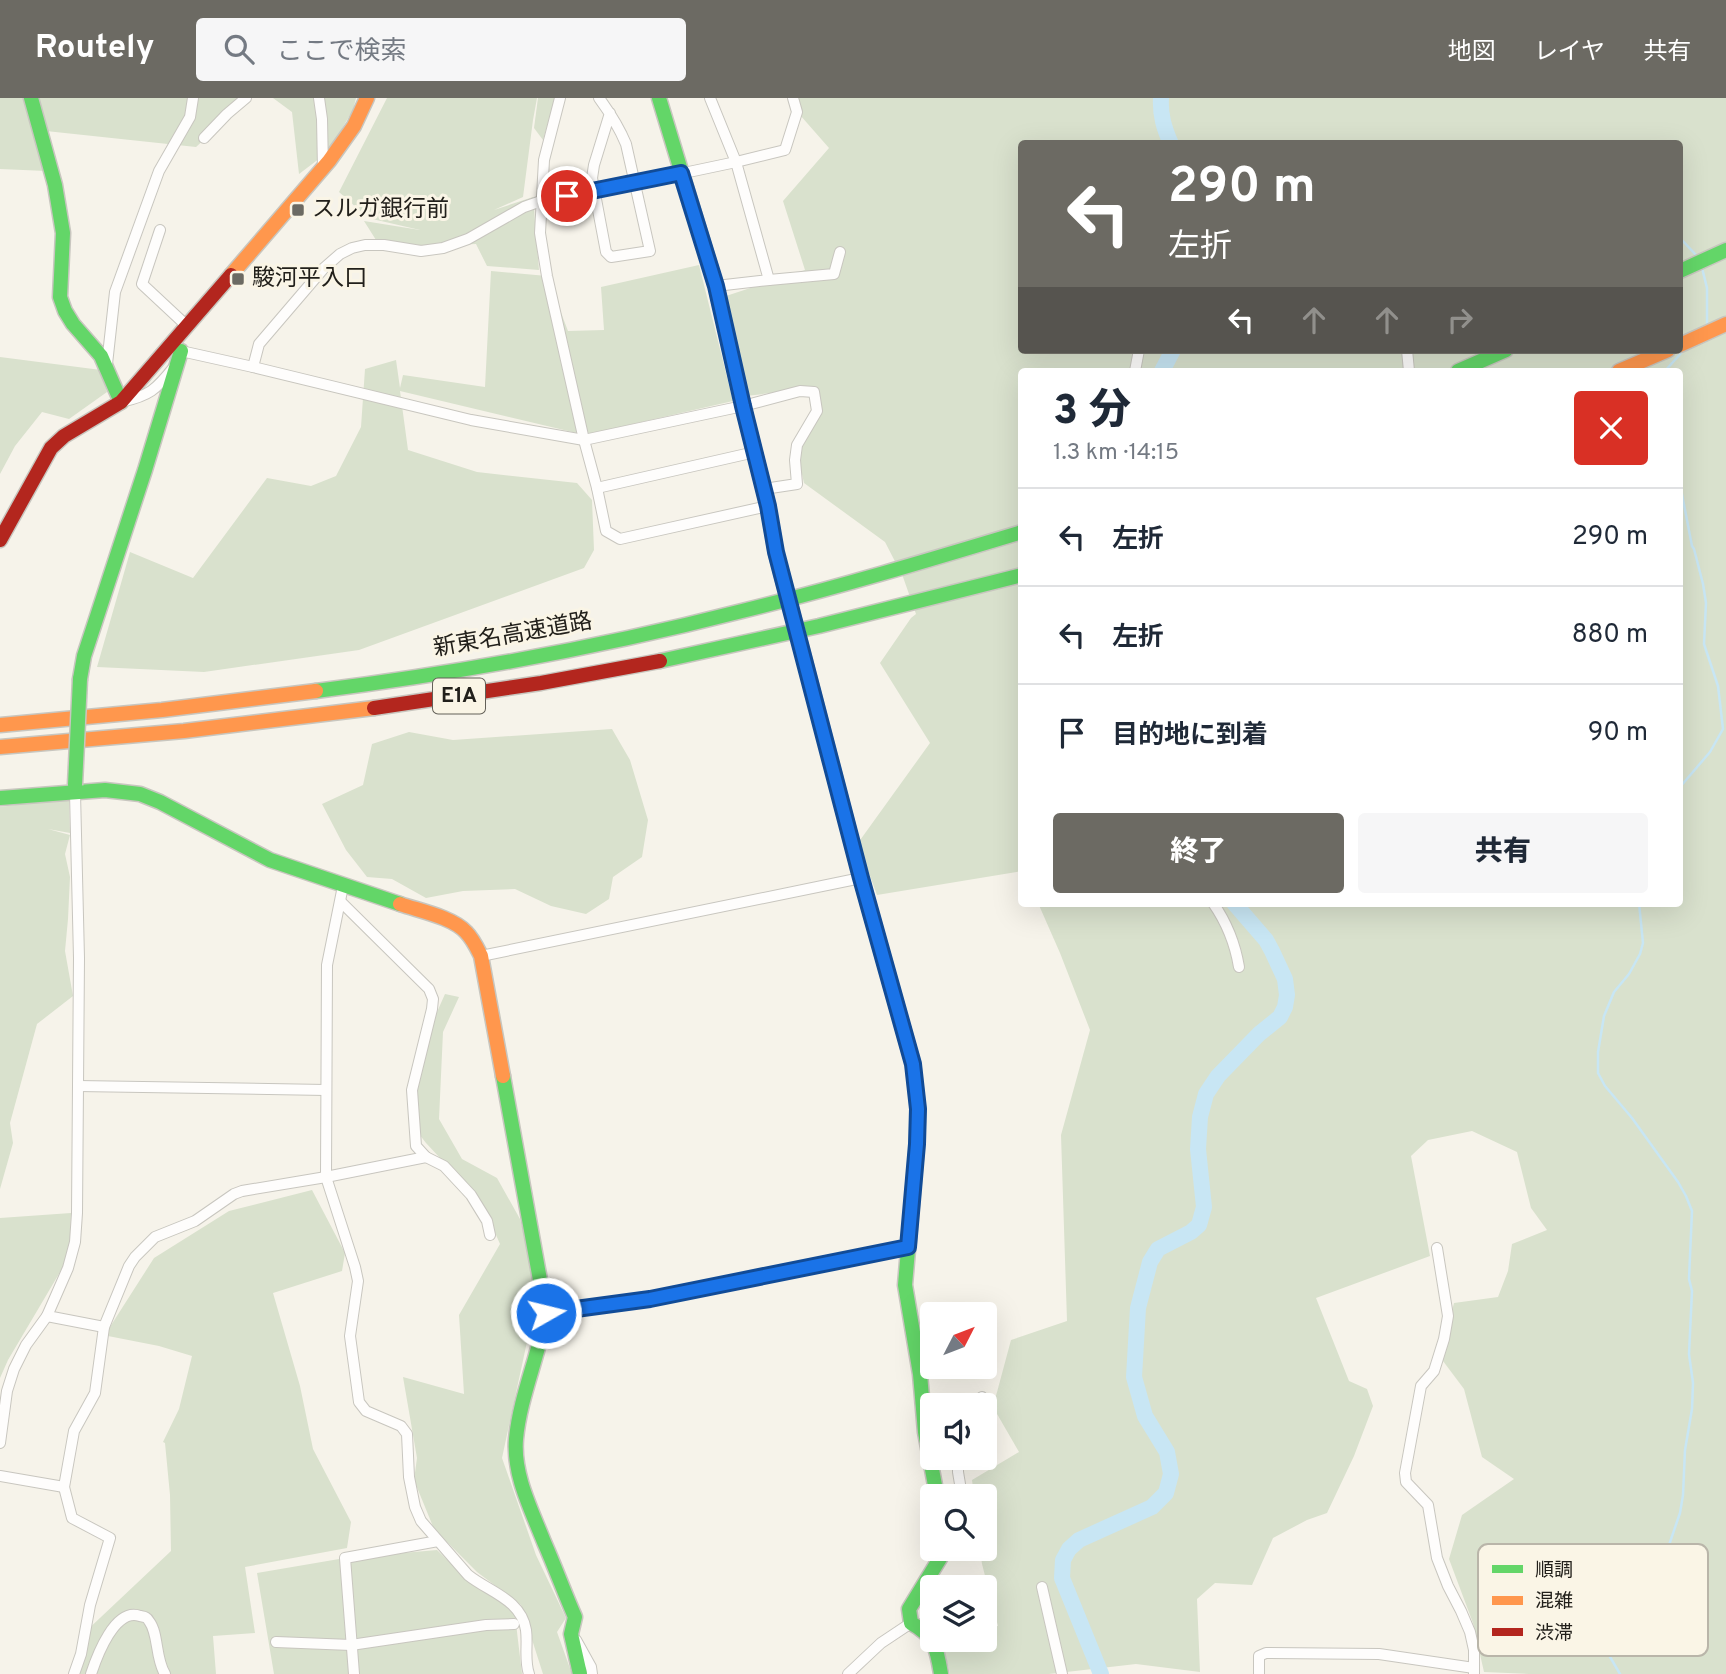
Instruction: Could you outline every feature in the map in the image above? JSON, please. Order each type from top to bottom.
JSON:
[{"type":"main road","points":[[31,98],[55,185],[63,233],[60,297],[73,324],[107,367],[121,402]]},
{"type":"main road","points":[[75,789],[83,656],[145,470],[175,350],[187,326],[323,169],[350,131],[367,98]]},
{"type":"main road","points":[[659,98],[716,286],[768,506],[776,552],[861,878],[913,1064],[918,1109],[917,1144],[905,1285],[935,1484]]},
{"type":"main road","points":[[1683,270],[1726,250]]},
{"type":"main road","points":[[1683,344],[1726,324]]},
{"type":"main road","points":[[0,540],[51,448],[64,436],[121,402],[175,350]]},
{"type":"main road","points":[[1465,368],[1497,354]]},
{"type":"main road","points":[[1626,368],[1659,354]]},
{"type":"main road","name":"新東名高速道路","points":[[0,725],[99,717],[307,693],[552,653],[768,605],[1018,533]]},
{"type":"main road","name":"E1A","points":[[0,747],[299,718],[570,678],[698,653],[1018,576]]},
{"type":"main road","points":[[0,798],[75,789],[140,794],[270,860],[461,926],[472,937],[481,956],[546,1313],[544,1330],[520,1415],[516,1465],[575,1617],[571,1634],[580,1674]]},
{"type":"main road","points":[[938,1561],[909,1609],[911,1623],[930,1634],[938,1654],[941,1674]]},
{"type":"street","points":[[107,367],[115,292],[159,171],[190,117],[193,98]]},
{"type":"street","points":[[204,138],[246,98]]},
{"type":"street","points":[[319,98],[323,169]]},
{"type":"street","points":[[560,98],[544,160],[540,233],[547,276],[606,531],[620,539],[768,506]]},
{"type":"street","points":[[599,98],[610,113],[620,129],[626,144],[650,251],[611,257],[606,252],[592,178],[610,113]]},
{"type":"street","points":[[710,98],[736,162],[769,280]]},
{"type":"street","points":[[253,367],[259,344],[324,268],[340,254],[365,245],[421,251],[443,248],[468,239],[524,207],[541,201],[785,150],[797,112],[793,98]]},
{"type":"street","points":[[160,230],[142,284],[187,326]]},
{"type":"street","points":[[716,286],[834,274],[840,252]]},
{"type":"street","points":[[175,350],[471,420],[584,440],[800,391],[814,392],[817,411],[797,445],[797,484],[764,489]]},
{"type":"street","points":[[597,488],[755,452]]},
{"type":"street","points":[[0,1443],[7,1391],[14,1369],[26,1345],[47,1316],[68,1268],[75,1242],[79,958],[75,789]]},
{"type":"street","points":[[481,956],[861,878]]},
{"type":"street","points":[[343,886],[327,965],[327,1177],[358,1282],[350,1336],[359,1402],[366,1411],[401,1426],[407,1434],[409,1478],[421,1521],[468,1575],[502,1596],[520,1614],[526,1630],[526,1667],[529,1674]]},
{"type":"street","points":[[341,902],[429,989],[433,999],[432,1009],[412,1090],[416,1146],[426,1157],[444,1166],[471,1195],[487,1221],[491,1235]]},
{"type":"street","points":[[1215,907],[1236,947],[1238,967]]},
{"type":"street","points":[[78,1086],[326,1090]]},
{"type":"street","points":[[74,1674],[81,1654],[90,1605],[110,1538],[72,1518],[64,1487],[74,1431],[95,1393],[104,1327],[135,1257],[155,1237],[195,1221],[242,1191],[426,1157]]},
{"type":"street","points":[[546,1313],[650,1299],[908,1247]]},
{"type":"street","points":[[1259,1674],[1259,1656],[1266,1653],[1380,1654],[1474,1671],[1474,1650],[1469,1632],[1437,1558],[1428,1506],[1406,1482],[1405,1473],[1421,1386],[1434,1371],[1448,1316],[1437,1248]]},
{"type":"street","points":[[47,1316],[104,1327]]},
{"type":"street","points":[[0,1476],[64,1487]]},
{"type":"street","points":[[354,1674],[345,1558],[438,1541]]},
{"type":"street","points":[[1042,1587],[1062,1674]]},
{"type":"street","points":[[91,1674],[97,1656],[113,1628],[127,1616],[134,1614],[151,1622],[160,1665],[165,1674]]},
{"type":"street","points":[[848,1674],[880,1643],[911,1623]]},
{"type":"street","points":[[276,1642],[351,1645],[486,1625],[514,1624]]},
{"type":"street","points":[[571,1634],[591,1667],[592,1674]]},
{"type":"green space","points":[[0,98],[249,98],[196,147],[46,131],[46,171],[0,169]]},
{"type":"green space","points":[[273,98],[356,98],[353,110],[328,152],[299,174],[292,112]]},
{"type":"green space","points":[[387,98],[537,98],[523,197],[494,210],[533,197],[539,270],[487,266],[476,244],[428,246],[376,240],[364,221],[420,230],[368,218],[339,192]]},
{"type":"green space","points":[[538,98],[555,98],[543,140],[534,128]]},
{"type":"green space","points":[[798,98],[1726,98],[1726,1674],[1484,1672],[1480,1656],[1708,1656],[1708,1544],[1478,1544],[1478,1645],[1473,1623],[1449,1559],[1462,1515],[1514,1479],[1482,1457],[1464,1389],[1440,1357],[1454,1303],[1498,1297],[1508,1271],[1512,1244],[1547,1230],[1531,1208],[1517,1152],[1472,1131],[1428,1140],[1411,1156],[1430,1256],[1316,1298],[1349,1381],[1367,1389],[1373,1406],[1354,1456],[1327,1513],[1273,1538],[1252,1585],[1215,1583],[1197,1599],[1200,1672],[1136,1664],[1049,1674],[950,1674],[945,1652],[997,1652],[997,1575],[985,1575],[982,1561],[997,1561],[997,1484],[972,1484],[972,1480],[989,1470],[997,1470],[997,1465],[1019,1452],[997,1414],[997,1393],[1011,1340],[1067,1321],[1061,1135],[1090,1030],[1040,907],[1683,907],[1683,368],[1018,368],[1018,872],[877,895],[858,843],[930,743],[880,663],[916,614],[903,577],[885,542],[804,483],[795,443],[817,411],[814,388],[746,396],[726,296],[805,270],[783,201],[829,148],[800,115]]},
{"type":"green space","points":[[699,265],[733,401],[585,435],[400,391],[408,450],[477,472],[577,483],[592,500],[594,550],[584,568],[359,650],[204,672],[97,667],[130,552],[193,578],[267,478],[311,486],[336,476],[361,427],[365,369],[396,360],[400,388],[403,375],[485,387],[491,271],[547,276],[568,331],[604,330],[601,287]]},
{"type":"green space","points":[[0,357],[101,370],[107,392],[69,419],[42,412],[15,446],[0,474]]},
{"type":"green space","points":[[612,729],[630,760],[648,820],[642,857],[613,877],[609,899],[586,914],[551,906],[515,889],[463,891],[426,898],[392,879],[367,877],[346,850],[322,804],[363,785],[372,744],[409,732],[453,740]]},
{"type":"green space","points":[[69,798],[70,833],[48,829],[70,835],[65,854],[70,877],[65,951],[73,996],[37,1024],[10,1123],[13,1143],[0,1189],[0,807]]},
{"type":"green space","points":[[445,994],[459,997],[443,1032],[439,1119],[462,1159],[497,1178],[520,1219],[532,1265],[536,1300],[502,1458],[536,1555],[566,1618],[557,1632],[572,1674],[543,1674],[521,1605],[477,1572],[434,1529],[414,1480],[417,1458],[403,1377],[464,1394],[459,1315],[500,1244],[482,1203],[409,1121],[433,1021]]},
{"type":"green space","points":[[312,1190],[345,1253],[342,1271],[273,1293],[300,1386],[313,1449],[351,1522],[347,1548],[245,1567],[255,1633],[213,1636],[216,1674],[73,1674],[83,1634],[171,1551],[170,1495],[163,1442],[179,1409],[192,1356],[108,1336],[108,1330],[154,1258],[229,1211]]},
{"type":"green space","points":[[71,1213],[70,1240],[63,1267],[0,1378],[0,1218]]},
{"type":"green space","points":[[437,1550],[466,1578],[498,1597],[515,1615],[522,1674],[274,1674],[257,1573],[345,1558]]},
{"type":"waterway","points":[[1161,98],[1163,121],[1169,140]]},
{"type":"waterway","points":[[1683,241],[1697,256]]},
{"type":"waterway","points":[[1702,268],[1707,288],[1707,324]]},
{"type":"waterway","points":[[1164,368],[1171,354]]},
{"type":"waterway","points":[[1668,368],[1680,354]]},
{"type":"waterway","points":[[1683,500],[1703,584],[1706,603],[1704,644],[1718,686],[1723,729],[1710,752],[1683,784]]},
{"type":"waterway","points":[[1101,1674],[1062,1578],[1063,1560],[1069,1549],[1079,1540],[1152,1507],[1166,1493],[1171,1474],[1167,1452],[1145,1416],[1134,1377],[1138,1308],[1150,1262],[1158,1249],[1199,1225],[1204,1207],[1198,1149],[1200,1117],[1206,1094],[1218,1076],[1259,1034],[1280,1017],[1285,1007],[1285,979],[1272,951],[1237,907]]},
{"type":"waterway","points":[[1639,907],[1643,943],[1640,954],[1629,974],[1614,992],[1604,1016],[1598,1052],[1598,1073],[1678,1182],[1692,1211],[1689,1354],[1693,1383],[1692,1409],[1685,1450],[1680,1513],[1669,1544]]},
{"type":"waterway","points":[[1610,1656],[1620,1674]]},
{"type":"traffic: fast","points":[[31,98],[55,185],[63,233],[60,297],[73,324],[101,356],[121,402]]},
{"type":"traffic: fast","points":[[659,98],[716,286],[768,506],[776,553]]},
{"type":"traffic: fast","points":[[1683,270],[1726,250]]},
{"type":"traffic: fast","points":[[80,679],[84,656],[181,351]]},
{"type":"traffic: fast","points":[[1465,368],[1497,354]]},
{"type":"traffic: fast","points":[[316,691],[477,667],[636,636],[812,593],[1018,533]]},
{"type":"traffic: fast","points":[[660,661],[819,626],[1018,576]]},
{"type":"traffic: fast","points":[[805,662],[913,1064],[918,1109],[917,1144],[905,1285],[935,1484]]},
{"type":"traffic: fast","points":[[75,785],[80,679]]},
{"type":"traffic: fast","points":[[0,798],[105,790],[140,794],[270,860],[400,904]]},
{"type":"traffic: fast","points":[[503,1076],[546,1313],[518,1423],[517,1466],[529,1504],[575,1617],[571,1634],[580,1674]]},
{"type":"traffic: fast","points":[[938,1561],[909,1609],[911,1623],[934,1644],[941,1674]]},
{"type":"traffic: slow","points":[[231,275],[329,161],[354,126],[367,98]]},
{"type":"traffic: slow","points":[[1683,344],[1726,324]]},
{"type":"traffic: slow","points":[[1626,368],[1659,354]]},
{"type":"traffic: slow","points":[[776,553],[805,662]]},
{"type":"traffic: slow","points":[[0,725],[162,710],[316,691]]},
{"type":"traffic: slow","points":[[0,747],[184,731],[374,708]]},
{"type":"traffic: slow","points":[[400,904],[453,922],[466,932],[475,944],[481,956],[503,1076]]},
{"type":"traffic: jam","points":[[0,540],[51,448],[64,436],[121,402],[231,275]]},
{"type":"traffic: jam","points":[[374,708],[541,683],[660,661]]},
{"type":"place","name":"スルガ銀行前","points":[[298,210]]},
{"type":"place","name":"駿河平入口","points":[[238,279]]},
{"type":"route","points":[[546,1313],[650,1299],[908,1247],[918,1109],[913,1064],[861,878],[776,552],[768,506],[716,286],[681,173],[567,196]]}]
